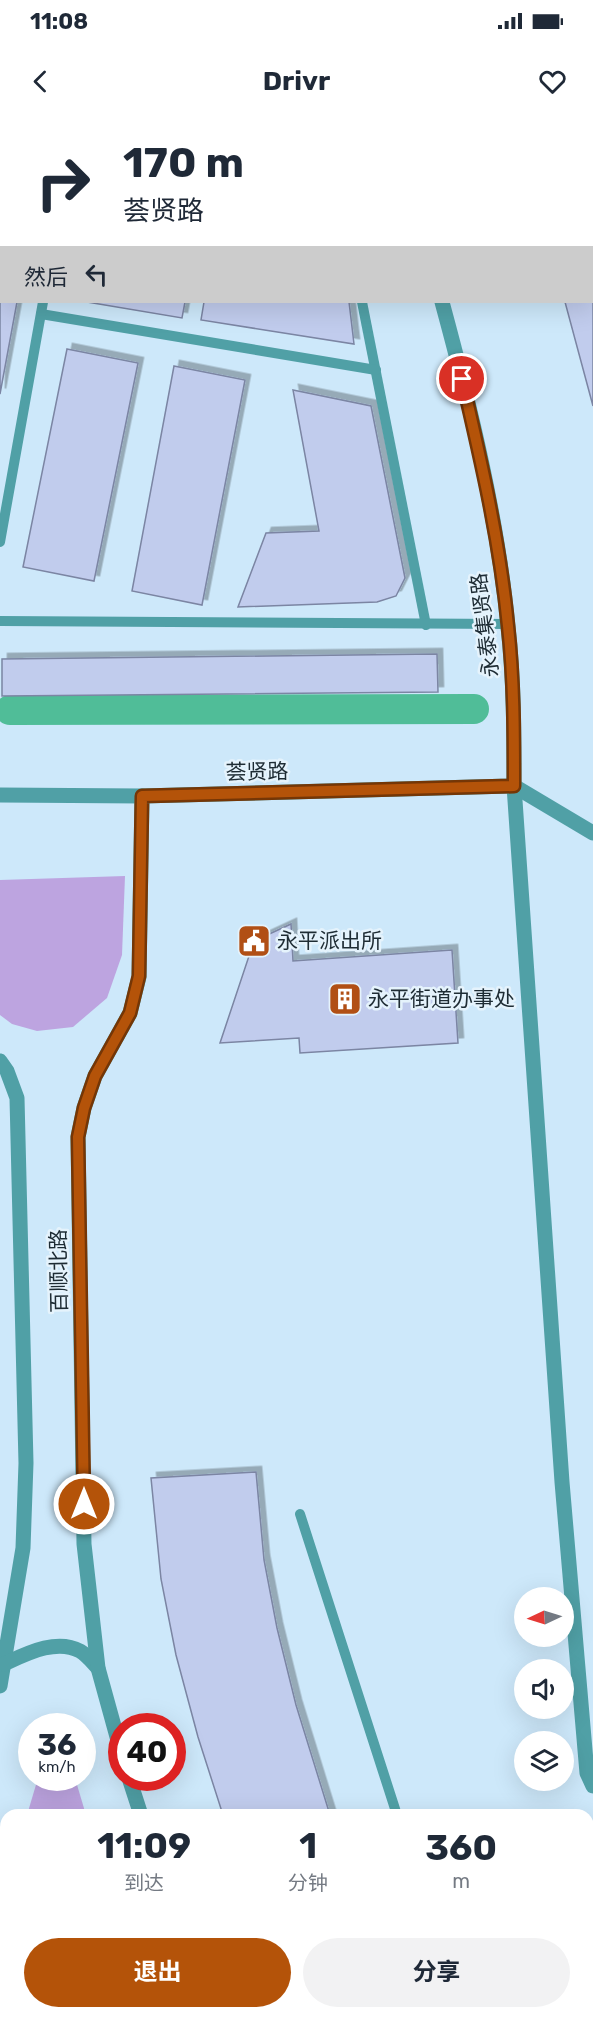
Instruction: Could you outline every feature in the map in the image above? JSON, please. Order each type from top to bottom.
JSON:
[{"type":"street","name":"永泰集贤路","points":[[442,303],[471,420],[496,544],[508,624],[514,689],[514,786],[562,1482],[587,1773],[593,1786]]},
{"type":"street","name":"荟贤路","points":[[0,795],[142,796],[514,786]]},
{"type":"street","points":[[514,786],[593,833]]},
{"type":"street","name":"百顺北路","points":[[110,1713],[98,1668],[88,1600],[84,1544],[78,1137],[84,1108],[95,1076],[130,1013],[139,976],[142,796]]},
{"type":"street","name":"百顺北路","points":[[0,1061],[7,1071],[17,1098],[26,1463],[23,1548],[0,1686]]},
{"type":"street","points":[[4,1664],[28,1653],[63,1647],[80,1652],[98,1668]]},
{"type":"street","points":[[133,1791],[139,1809]]},
{"type":"lane","points":[[0,542],[43,303]]},
{"type":"lane","points":[[362,303],[426,625]]},
{"type":"lane","points":[[41,314],[376,370]]},
{"type":"lane","points":[[0,621],[508,624]]},
{"type":"lane","points":[[300,1514],[395,1809]]},
{"type":"shaded area","points":[[125,876],[122,955],[107,998],[73,1027],[37,1031],[12,1024],[0,1015],[0,880]]},
{"type":"shaded area","points":[[34,1791],[79,1791],[84,1809],[29,1809]]},
{"type":"building","points":[[0,303],[17,303],[0,394]]},
{"type":"building","points":[[93,303],[185,303],[182,318]]},
{"type":"building","points":[[204,303],[349,303],[354,344],[201,320]]},
{"type":"building","points":[[565,303],[593,303],[593,406]]},
{"type":"building","points":[[67,349],[138,363],[94,581],[23,567]]},
{"type":"building","points":[[174,366],[245,380],[202,605],[132,591]]},
{"type":"building","points":[[293,390],[371,406],[405,578],[396,596],[377,602],[238,607],[266,533],[319,531]]},
{"type":"building","points":[[437,654],[438,692],[2,696],[2,659]]},
{"type":"building","name":"永平街道办事处","points":[[291,924],[293,961],[452,950],[458,1043],[300,1053],[299,1038],[220,1043],[254,941]]},
{"type":"building","points":[[256,1472],[264,1560],[277,1628],[296,1705],[328,1809],[221,1809],[198,1737],[176,1655],[161,1579],[151,1478]]},
{"type":"waterway","points":[[10,710],[474,709]]},
{"type":"place","name":"永平派出所","points":[[254,941]]},
{"type":"place","name":"永平街道办事处","points":[[345,999]]},
{"type":"route","points":[[84,1504],[78,1137],[84,1108],[95,1076],[130,1013],[139,976],[142,923],[142,796],[514,786],[514,689],[508,624],[496,544],[462,379]]}]
